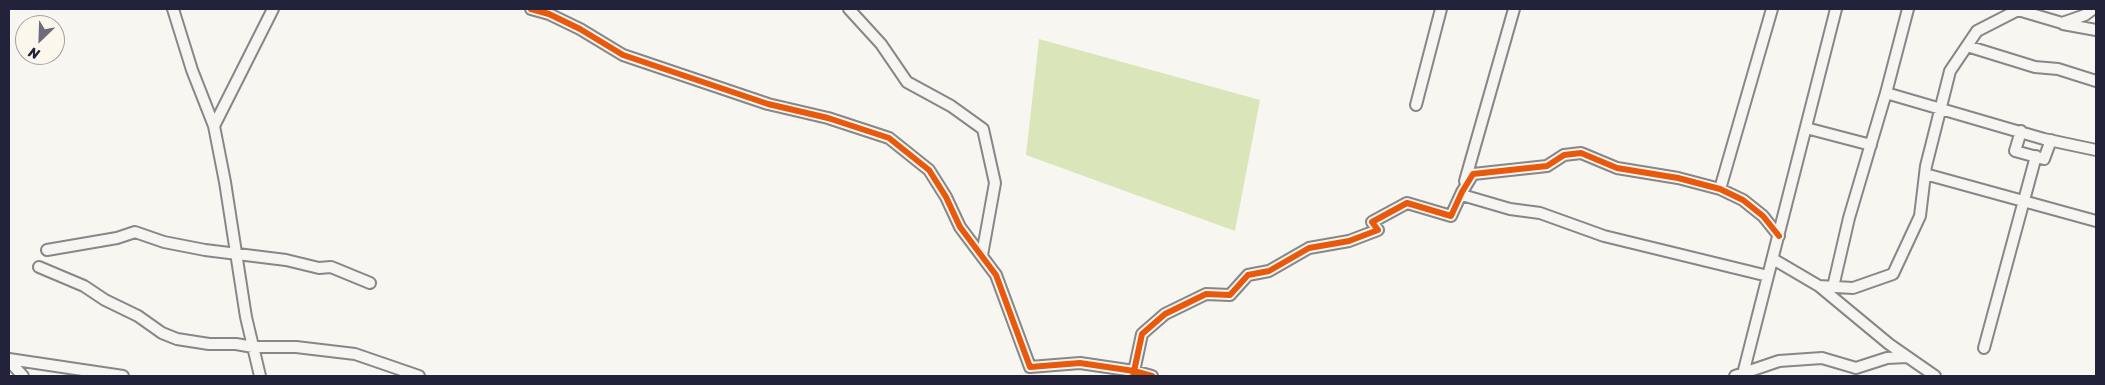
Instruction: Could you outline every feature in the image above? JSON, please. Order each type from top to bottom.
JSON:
[{"type":"street","points":[[174,9],[192,70],[214,126],[246,317],[260,376]]},
{"type":"street","points":[[214,126],[273,9]]},
{"type":"street","points":[[531,9],[549,14],[623,55],[768,104],[828,118],[889,138],[929,170],[946,197],[960,227],[996,275],[1030,367],[1080,363],[1152,376]]},
{"type":"street","points":[[849,9],[881,44],[907,82],[951,106],[984,130],[994,183],[982,255]]},
{"type":"street","points":[[1416,105],[1441,9]]},
{"type":"street","points":[[1454,223],[1514,9]]},
{"type":"street","points":[[1720,189],[1772,9]]},
{"type":"street","points":[[1739,375],[1773,259],[1836,9]]},
{"type":"street","points":[[1833,287],[1849,218],[1886,93],[1908,9]]},
{"type":"street","points":[[2062,23],[2085,15],[2093,9]]},
{"type":"street","points":[[1819,286],[1853,288],[1893,274],[1920,216],[1925,174],[1950,71],[1977,31],[2018,10],[2062,23],[2096,30]]},
{"type":"street","points":[[1967,46],[2035,67],[2058,69],[2096,81]]},
{"type":"street","points":[[1886,93],[2021,132],[2096,150]]},
{"type":"street","points":[[1806,128],[1871,145]]},
{"type":"street","points":[[2021,132],[2015,151],[2044,159],[2051,140]]},
{"type":"street","points":[[1134,374],[1142,334],[1164,314],[1206,294],[1230,295],[1248,275],[1269,271],[1309,248],[1349,241],[1378,230],[1372,222],[1407,203],[1451,216],[1473,174],[1547,166],[1564,155],[1581,153],[1616,168],[1678,178],[1720,189],[1743,200],[1763,216],[1779,236]]},
{"type":"street","points":[[1984,348],[2036,156]]},
{"type":"street","points":[[1925,174],[2023,203],[2096,221]]},
{"type":"street","points":[[1462,193],[1510,210],[1540,213],[1604,236],[1768,276]]},
{"type":"street","points":[[48,250],[117,238],[135,232],[164,242],[286,260],[319,268],[331,267],[370,283]]},
{"type":"street","points":[[1773,259],[1819,286],[1907,357],[1935,376]]},
{"type":"street","points":[[39,267],[84,286],[105,300],[138,316],[162,332],[177,339],[253,348],[296,347],[355,354],[419,376]]},
{"type":"street","points":[[1739,375],[1779,361],[1822,358],[1856,368],[1887,358],[1907,357]]},
{"type":"street","points":[[9,360],[22,376]]},
{"type":"street","points":[[9,360],[123,376]]},
{"type":"green space","points":[[1039,39],[1260,100],[1235,231],[1026,155]]},
{"type":"cycle path","points":[[531,9],[549,14],[580,29],[623,55],[768,104],[828,118],[889,138],[929,170],[946,197],[960,227],[996,275],[1030,367],[1080,363],[1134,371],[1152,376]]},
{"type":"cycle path","points":[[1133,376],[1142,334],[1165,314],[1206,294],[1230,295],[1248,275],[1269,271],[1309,248],[1349,241],[1378,230],[1372,222],[1407,203],[1451,216],[1473,174],[1547,166],[1564,155],[1581,153],[1617,168],[1678,178],[1720,189],[1743,200],[1763,216],[1779,236]]}]
